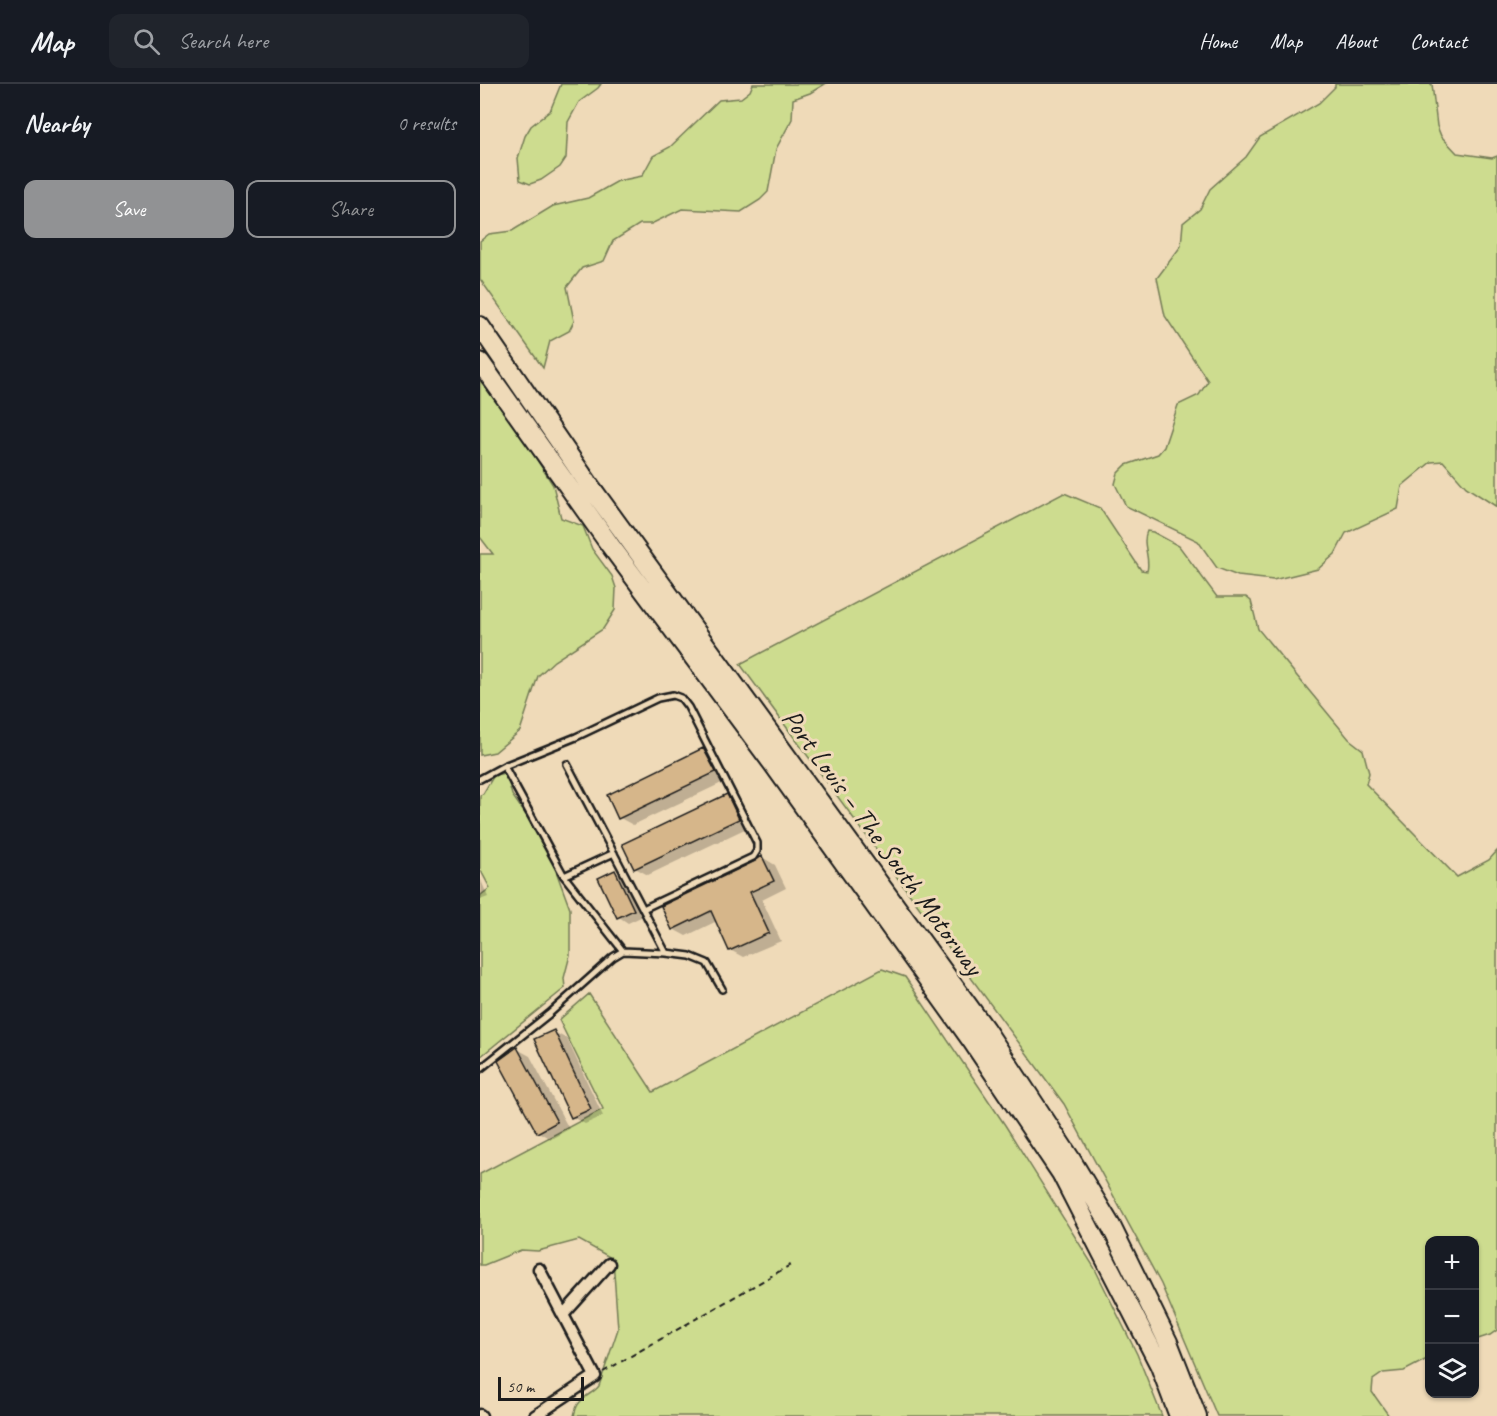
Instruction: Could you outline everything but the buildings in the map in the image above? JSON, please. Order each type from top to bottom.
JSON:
[{"type":"highway","name":"Port Louis – The South Motorway","points":[[480,326],[590,486],[985,1029],[1070,1158],[1111,1226],[1168,1342],[1197,1416]]},
{"type":"highway","name":"Port Louis – The South Motorway","points":[[480,362],[603,535],[773,764],[972,1041],[1060,1173],[1160,1366],[1179,1416]]},
{"type":"street","points":[[563,1315],[609,1264]]},
{"type":"street","points":[[535,1416],[596,1376],[539,1269]]},
{"type":"lane","points":[[480,779],[504,766],[576,737],[658,698],[673,695],[681,698],[688,707],[758,843],[757,851],[753,857],[643,909]]},
{"type":"lane","points":[[567,764],[666,953]]},
{"type":"lane","points":[[504,766],[564,876],[623,951]]},
{"type":"lane","points":[[564,876],[614,853]]},
{"type":"lane","points":[[480,1069],[623,951],[690,956],[706,963],[722,988]]},
{"type":"path","points":[[596,1376],[794,1263]]},
{"type":"green space","points":[[561,84],[601,84],[579,102],[568,122],[566,158],[560,167],[541,180],[530,184],[520,180],[518,158],[525,136],[531,126],[550,111]]},
{"type":"green space","points":[[753,84],[825,84],[793,99],[792,119],[776,149],[768,192],[741,212],[682,209],[651,224],[640,224],[613,241],[604,261],[582,268],[567,287],[574,321],[569,331],[550,341],[543,368],[480,279],[480,241],[489,234],[512,231],[553,206],[588,198],[618,181],[642,176],[653,156],[670,147],[719,100],[741,98],[750,91]]},
{"type":"green space","points":[[1335,84],[1432,84],[1437,126],[1441,136],[1457,153],[1492,158],[1497,156],[1497,507],[1466,487],[1443,461],[1431,462],[1402,486],[1398,509],[1346,533],[1335,554],[1318,569],[1273,580],[1238,576],[1217,568],[1198,541],[1126,506],[1115,484],[1118,473],[1126,465],[1158,454],[1164,447],[1178,405],[1199,395],[1208,381],[1165,316],[1157,278],[1181,246],[1183,223],[1200,209],[1210,189],[1246,157],[1260,137],[1319,103],[1335,87]]},
{"type":"green space","points":[[480,370],[553,485],[561,518],[583,526],[592,549],[612,576],[616,588],[615,610],[603,629],[554,661],[538,676],[520,731],[495,752],[480,755],[480,554],[493,554],[480,537]]},
{"type":"green space","points":[[1064,493],[1100,508],[1141,570],[1147,571],[1148,566],[1145,536],[1147,531],[1153,532],[1179,546],[1217,597],[1246,597],[1251,601],[1258,629],[1349,739],[1363,750],[1369,773],[1366,784],[1457,877],[1489,860],[1497,851],[1497,1330],[1479,1339],[1479,1236],[1425,1236],[1425,1360],[1404,1371],[1383,1373],[1373,1380],[1372,1392],[1389,1416],[1217,1416],[1161,1284],[1064,1104],[740,664]]},
{"type":"green space","points":[[506,773],[512,795],[546,844],[570,909],[570,955],[564,978],[565,988],[480,1057],[480,899],[481,895],[490,888],[480,869],[480,795],[483,794],[494,775]]},
{"type":"green space","points":[[882,969],[905,977],[1005,1125],[1094,1267],[1137,1354],[1162,1416],[574,1416],[584,1398],[599,1386],[618,1329],[613,1259],[579,1240],[538,1251],[521,1250],[480,1265],[480,1174],[603,1109],[559,1020],[589,994],[653,1092]]}]
